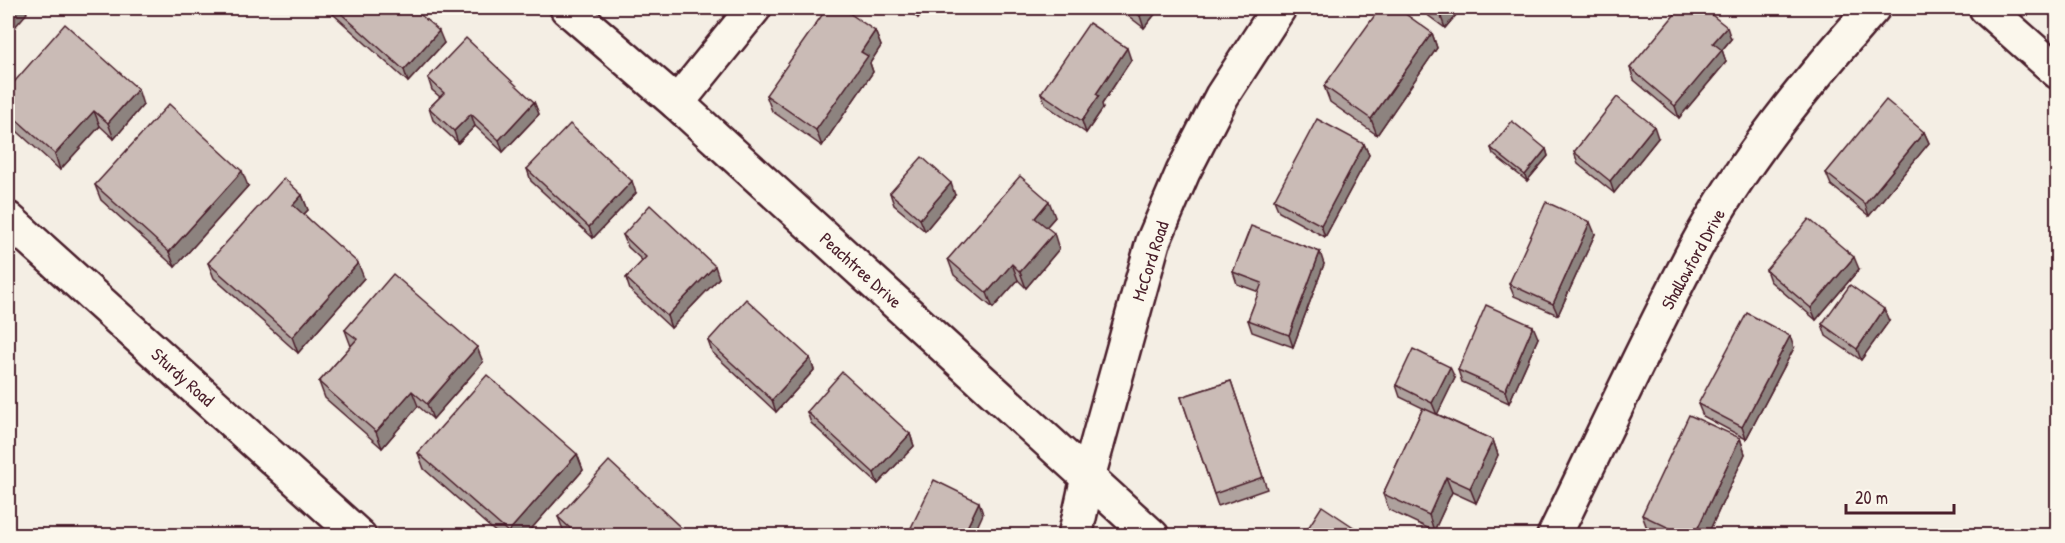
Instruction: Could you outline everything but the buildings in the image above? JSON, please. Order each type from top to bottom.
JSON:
[{"type":"street","name":"Peachtree Drive","points":[[567,8],[677,103],[1152,536]]},
{"type":"street","points":[[677,103],[754,8]]},
{"type":"street","name":"McCord Road","points":[[1075,536],[1088,477],[1153,242],[1183,172],[1222,96],[1279,8]]},
{"type":"street","name":"Shallowford Drive","points":[[1554,536],[1695,248],[1748,165],[1813,76],[1873,8]]},
{"type":"street","points":[[1986,8],[2058,72]]},
{"type":"street","name":"Sturdy Road","points":[[8,219],[359,536]]}]
